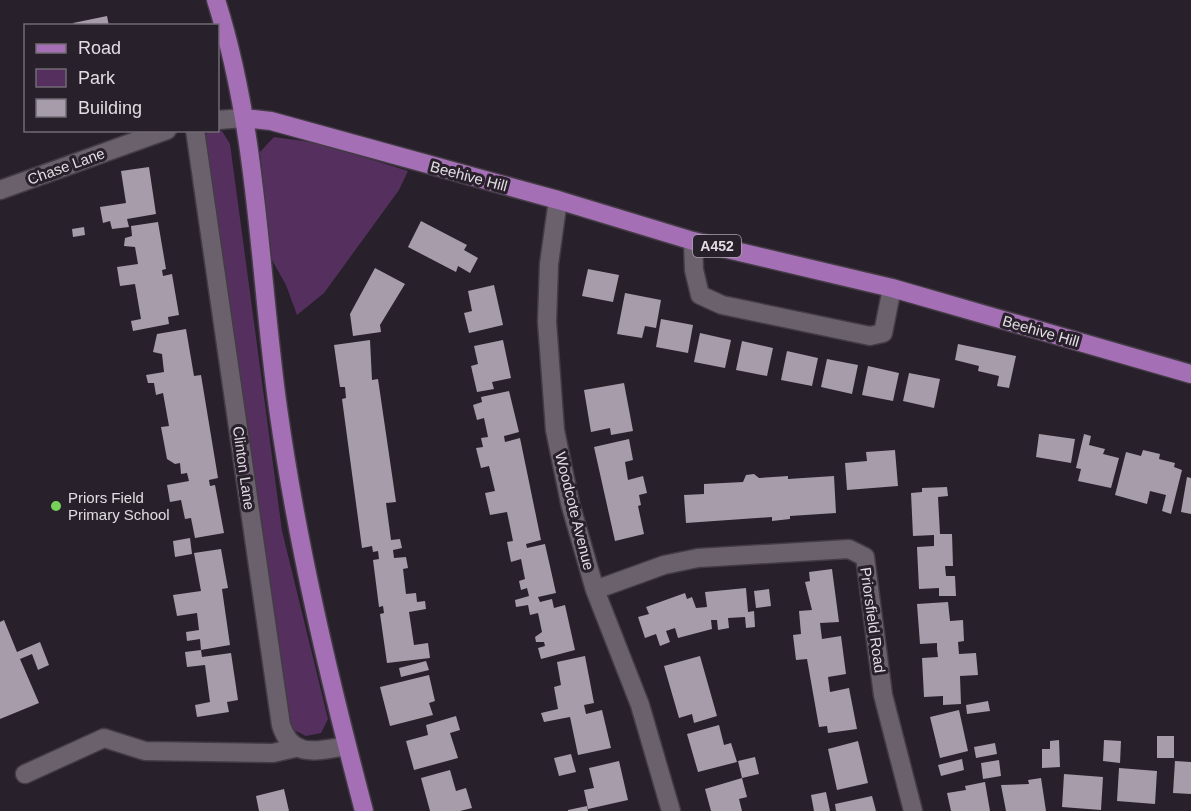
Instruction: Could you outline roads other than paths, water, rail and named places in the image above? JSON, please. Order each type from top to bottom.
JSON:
[{"type":"main road","points":[[216,0],[244,118],[278,408],[299,544],[364,811]]},
{"type":"main road","name":"Beehive Hill","points":[[244,118],[271,121],[558,200],[693,241],[892,288],[1191,374]]},
{"type":"street","points":[[219,120],[244,118]]},
{"type":"street","name":"Chase Lane","points":[[0,190],[161,132]]},
{"type":"street","name":"Clinton Lane","points":[[195,132],[281,725],[286,739],[295,748]]},
{"type":"street","name":"Woodcote Avenue","points":[[558,200],[548,287],[547,322],[555,430],[570,503],[595,590],[640,705],[671,811]]},
{"type":"street","points":[[693,241],[694,270],[700,295],[722,304],[870,336],[883,333],[892,288]]},
{"type":"street","name":"Priorsfield Road","points":[[595,590],[664,565],[698,558],[849,549],[865,557],[883,694],[913,811]]},
{"type":"street","points":[[25,774],[105,738],[145,751],[273,753],[295,748],[306,751],[347,746]]},
{"type":"place","name":"Priors Field Primary School","points":[[56,506]]}]
